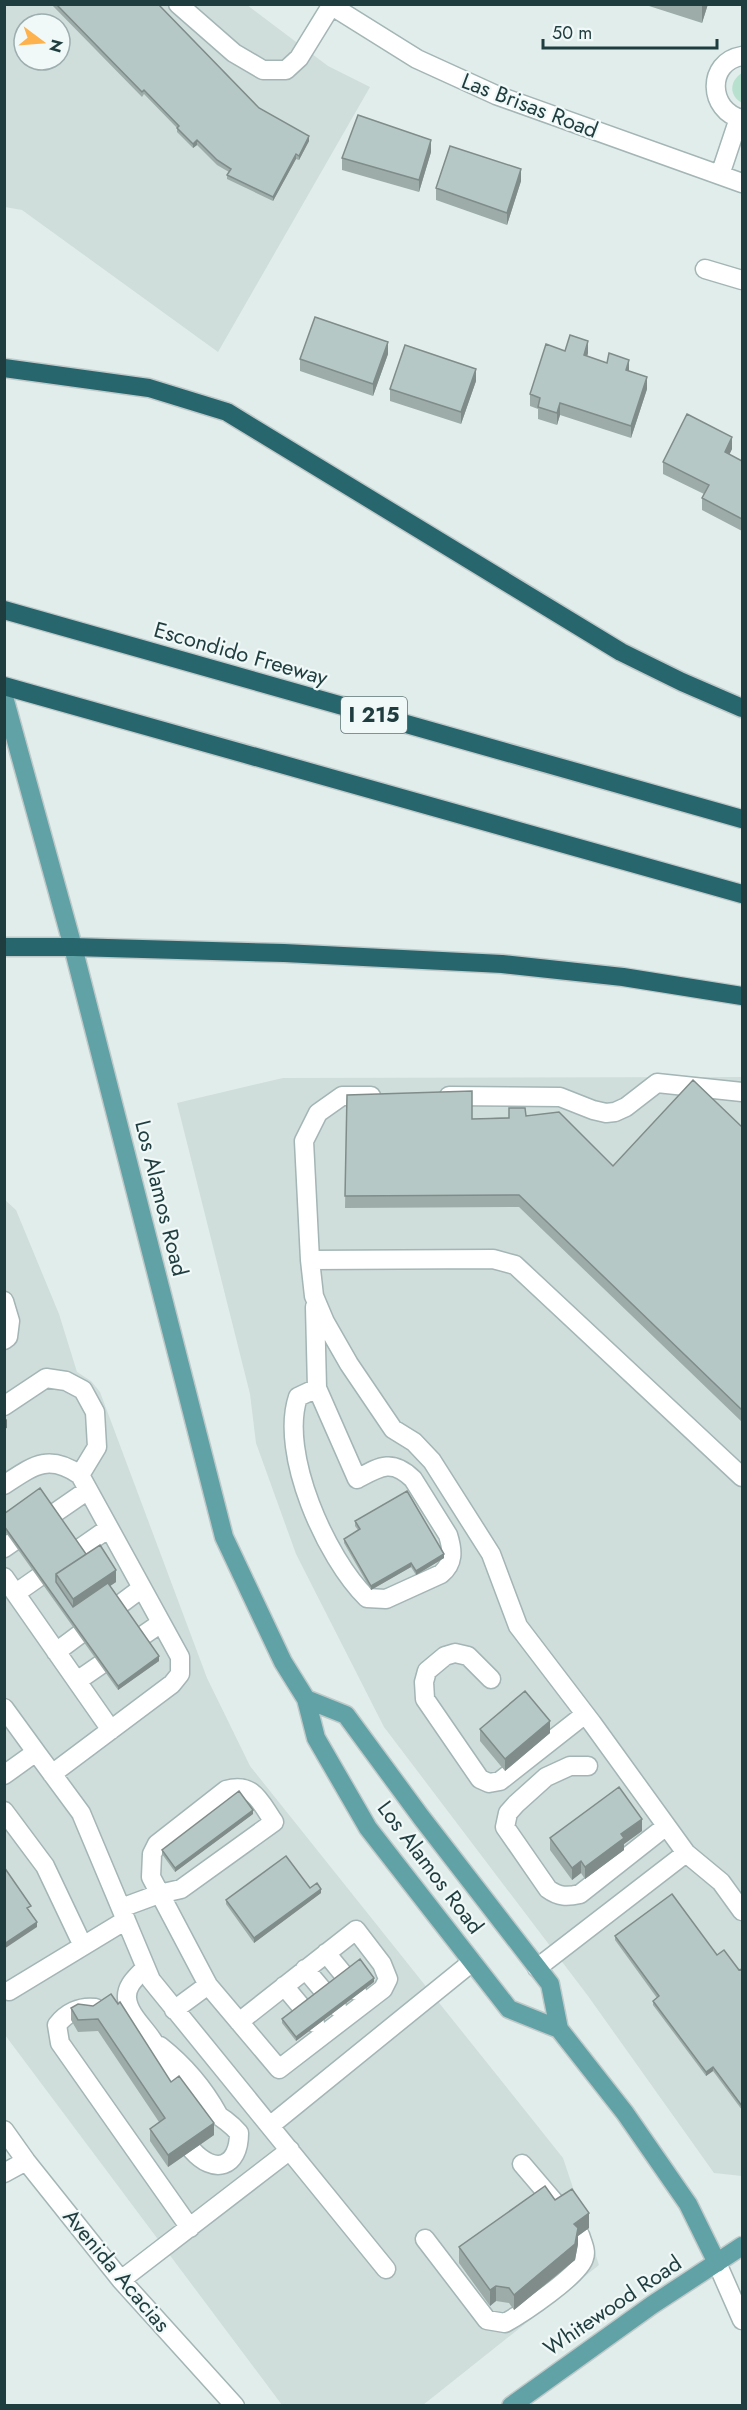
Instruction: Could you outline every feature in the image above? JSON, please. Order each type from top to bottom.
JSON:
[{"type":"highway","points":[[4,368],[149,388],[227,411],[621,652],[742,708]]},
{"type":"highway","name":"Escondido Freeway","points":[[4,610],[742,819]]},
{"type":"highway","points":[[4,686],[742,894]]},
{"type":"highway","points":[[4,947],[284,953],[502,964],[623,977],[742,996]]},
{"type":"main road","name":"Los Alamos Road","points":[[4,697],[73,947],[224,1537],[284,1662],[306,1699],[316,1738],[368,1827],[509,2009],[559,2029]]},
{"type":"main road","name":"Los Alamos Road","points":[[306,1699],[346,1715],[421,1817],[550,1984],[559,2029],[625,2113],[688,2204],[717,2263]]},
{"type":"main road","name":"Whitewood Road","points":[[511,2406],[642,2312],[742,2246]]},
{"type":"street","points":[[178,4],[234,53],[263,70],[286,70],[299,58],[330,5]]},
{"type":"street","name":"Las Brisas Road","points":[[330,5],[417,58],[496,95],[742,183]]},
{"type":"street","points":[[720,175],[741,118],[732,116],[721,106],[715,86],[722,68],[732,59],[742,56]]},
{"type":"street","points":[[705,269],[742,280]]},
{"type":"street","points":[[434,1096],[560,1096],[606,1113],[626,1107],[657,1083],[742,1092]]},
{"type":"street","points":[[317,1388],[298,1397],[293,1411],[301,1480],[328,1546],[357,1588],[367,1598],[386,1599],[437,1577],[449,1567],[452,1552],[448,1535],[413,1479],[396,1467],[382,1466],[357,1479],[317,1388],[314,1296],[309,1260],[304,1142],[318,1113],[342,1096],[388,1096]]},
{"type":"street","points":[[309,1260],[493,1259],[515,1264],[742,1477]]},
{"type":"street","points":[[314,1296],[325,1322],[349,1364],[386,1420],[393,1429],[414,1442],[428,1456],[456,1497],[491,1554],[518,1626],[665,1827],[686,1853],[721,1882],[742,1911]]},
{"type":"street","points":[[4,1301],[10,1321],[8,1337],[4,1340]]},
{"type":"street","points":[[4,1406],[46,1378],[66,1381],[83,1390],[95,1412],[97,1447],[84,1483],[4,1548]]},
{"type":"street","points":[[4,1485],[33,1466],[49,1462],[66,1466],[84,1483],[180,1657],[180,1674],[160,1694],[52,1774]]},
{"type":"street","points":[[16,1593],[109,1528]]},
{"type":"street","points":[[4,1577],[111,1730]]},
{"type":"street","points":[[56,1652],[142,1588]]},
{"type":"street","points":[[77,1682],[161,1623]]},
{"type":"street","points":[[491,1679],[468,1656],[455,1653],[445,1656],[427,1671],[424,1682],[425,1699],[480,1779],[489,1783],[500,1781],[584,1715]]},
{"type":"street","points":[[4,1708],[81,1813],[151,1980],[386,2269]]},
{"type":"street","points":[[4,1775],[36,1752]]},
{"type":"street","points":[[588,1766],[570,1766],[553,1772],[508,1813],[505,1827],[548,1889],[557,1895],[568,1897],[580,1894],[665,1827]]},
{"type":"street","points":[[9,1991],[83,1946],[123,1914],[159,1894],[181,1889],[274,1822],[255,1795],[246,1788],[237,1786],[226,1790],[157,1844],[152,1854],[151,1877],[159,1894],[208,1985],[239,2022],[279,2069],[383,1989],[388,1979],[382,1964],[357,1930],[239,2022]]},
{"type":"street","points":[[215,1798],[249,1840]]},
{"type":"street","points":[[4,1811],[45,1866],[83,1946]]},
{"type":"street","points":[[195,1814],[229,1855]]},
{"type":"street","points":[[176,1829],[209,1869]]},
{"type":"street","points":[[537,1968],[686,1853]]},
{"type":"street","points":[[326,1953],[366,2002]]},
{"type":"street","points":[[270,2125],[472,1962]]},
{"type":"street","points":[[145,1968],[131,1982],[127,1990],[127,2001],[132,2013],[154,2042],[172,2076],[195,2100],[218,2114],[239,2133],[239,2143],[233,2159],[227,2164],[213,2165],[200,2160],[192,2150]]},
{"type":"street","points":[[306,1970],[345,2018]]},
{"type":"street","points":[[174,2010],[208,1985]]},
{"type":"street","points":[[284,1986],[324,2034]]},
{"type":"street","points":[[102,2013],[96,2008],[87,2007],[62,2017],[57,2025],[60,2043],[190,2228]]},
{"type":"street","name":"Avenida Acacias","points":[[4,2130],[26,2161],[122,2280],[235,2406]]},
{"type":"street","points":[[122,2280],[290,2150]]},
{"type":"street","points":[[4,2173],[26,2161]]},
{"type":"street","points":[[522,2164],[562,2211]]},
{"type":"street","points":[[425,2239],[487,2320],[505,2323],[576,2272],[584,2259],[585,2252],[580,2235]]},
{"type":"street","name":"Los Alamos Road","points":[[717,2263],[742,2320]]},
{"type":"shaded area","points":[[4,5],[247,5],[328,66],[370,87],[218,352],[22,210],[5,207]]},
{"type":"shaded area","points":[[742,1077],[742,2176],[714,2173],[588,1996],[384,1727],[296,1554],[256,1443],[250,1394],[177,1103],[283,1078]]},
{"type":"shaded area","points":[[5,1200],[16,1210],[59,1314],[77,1372],[91,1381],[100,1392],[207,1678],[250,1766],[563,2158],[599,2265],[423,2405],[282,2405],[5,2035]]},
{"type":"green space","points":[[742,73],[742,103],[733,93],[732,88],[735,80]]},
{"type":"building","points":[[56,4],[158,4],[259,108],[309,136],[299,156],[296,154],[273,197],[227,175],[231,169],[217,160],[197,140],[193,144],[144,90],[142,92],[72,20],[72,12],[64,12]]},
{"type":"building","points":[[358,115],[431,140],[419,180],[342,158]]},
{"type":"building","points":[[450,146],[521,169],[507,213],[436,188]]},
{"type":"building","points":[[315,317],[388,342],[373,384],[300,359]]},
{"type":"building","points":[[570,335],[588,341],[584,355],[607,363],[609,353],[629,360],[626,370],[647,377],[631,426],[560,403],[557,413],[538,407],[540,398],[530,394],[546,344],[565,351]]},
{"type":"building","points":[[405,345],[476,369],[461,412],[390,389]]},
{"type":"building","points":[[687,414],[732,437],[725,452],[742,461],[742,519],[702,498],[709,485],[663,462]]},
{"type":"building","points":[[693,1080],[742,1127],[742,1410],[519,1195],[345,1196],[347,1095],[472,1091],[472,1119],[509,1118],[509,1108],[525,1108],[526,1116],[559,1112],[613,1166]]},
{"type":"building","points":[[40,1488],[86,1554],[56,1574],[56,1582],[73,1607],[108,1583],[159,1656],[118,1686],[4,1526],[4,1514]]},
{"type":"building","points":[[407,1491],[444,1554],[416,1571],[411,1563],[371,1586],[344,1539],[360,1529],[355,1521]]},
{"type":"building","points":[[100,1545],[116,1570],[73,1599],[56,1574]]},
{"type":"building","points":[[525,1691],[550,1721],[505,1759],[480,1729]]},
{"type":"building","points":[[619,1787],[642,1819],[621,1834],[624,1838],[585,1867],[581,1861],[572,1868],[550,1838]]},
{"type":"building","points":[[239,1791],[253,1810],[175,1868],[162,1850]]},
{"type":"building","points":[[286,1856],[310,1888],[317,1883],[321,1889],[254,1938],[226,1900]]},
{"type":"building","points":[[4,1867],[31,1906],[27,1908],[37,1922],[4,1944]]},
{"type":"building","points":[[672,1894],[717,1955],[724,1950],[739,1970],[742,1969],[742,2106],[713,2067],[706,2072],[653,2001],[659,1996],[615,1936]]},
{"type":"building","points":[[360,1959],[374,1978],[296,2037],[282,2019]]},
{"type":"building","points":[[111,1994],[118,2004],[120,2002],[171,2082],[179,2076],[214,2123],[168,2155],[150,2129],[165,2118],[98,2019],[78,2020],[71,2008],[78,2004],[93,2006]]},
{"type":"building","points":[[545,2186],[555,2200],[572,2189],[589,2213],[574,2224],[578,2228],[575,2244],[514,2295],[509,2288],[496,2286],[490,2290],[459,2247]]}]
